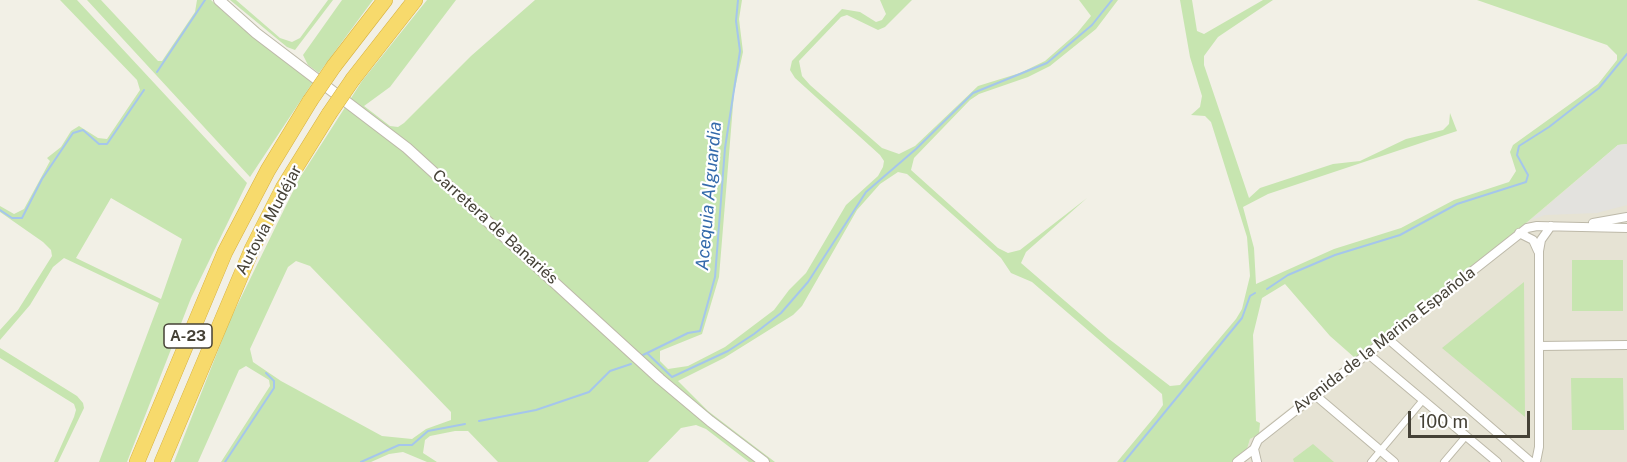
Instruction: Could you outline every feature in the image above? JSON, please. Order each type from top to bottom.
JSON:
[{"type":"highway","name":"Autovía Mudéjar","points":[[137,462],[200,308],[244,213],[310,101],[385,0]]},
{"type":"highway","name":"Autovía Mudéjar","points":[[162,462],[224,309],[260,232],[284,188],[353,79],[416,0]]},
{"type":"street","name":"Carretera de Banariés","points":[[219,0],[256,33],[407,148],[660,379],[764,462]]},
{"type":"street","points":[[1575,226],[1627,217]]},
{"type":"street","name":"Avenida de la Marina Española","points":[[1237,462],[1254,449],[1258,440],[1520,233],[1537,226],[1551,226]]},
{"type":"street","points":[[1536,462],[1539,447],[1539,251],[1541,240],[1551,226],[1627,228]]},
{"type":"street","points":[[1520,233],[1533,240],[1539,251]]},
{"type":"street","points":[[1387,338],[1531,462]]},
{"type":"street","points":[[1539,346],[1627,345]]},
{"type":"street","points":[[1367,353],[1497,462]]},
{"type":"street","points":[[1315,395],[1394,462]]},
{"type":"street","points":[[1371,462],[1423,400]]},
{"type":"street","points":[[1444,462],[1466,436]]},
{"type":"street","points":[[1254,449],[1257,462]]},
{"type":"shaded area","points":[[1627,144],[1627,462],[1232,462],[1247,449],[1250,439],[1525,224],[1618,145]]},
{"type":"shaded area","points":[[1627,144],[1627,205],[1597,213],[1545,215],[1531,220],[1618,145]]},
{"type":"green space","points":[[60,0],[77,0],[247,183],[191,298],[127,462],[99,462],[159,303],[64,258],[53,267],[30,305],[0,340],[0,330],[18,310],[52,256],[51,250],[43,242],[0,212],[0,206],[14,214],[24,209],[50,161],[47,158],[61,147],[71,131],[79,126],[98,138],[107,139],[140,90],[137,80]],"holes":[[[111,198],[182,239],[161,299],[76,258]]]},
{"type":"green space","points":[[87,0],[101,0],[158,61],[162,61],[195,12],[197,0],[211,0],[236,23],[313,82],[250,177]]},
{"type":"green space","points":[[230,0],[236,0],[280,38],[292,42],[300,38],[328,0],[333,0],[295,50],[287,47]]},
{"type":"green space","points":[[342,0],[373,0],[319,73],[308,65],[303,55]]},
{"type":"green space","points":[[427,0],[456,0],[390,87],[364,106],[390,126],[398,127],[404,123],[471,56],[535,0],[742,0],[739,19],[743,52],[734,93],[719,277],[702,334],[660,351],[660,361],[668,369],[688,366],[725,347],[774,310],[806,273],[846,205],[878,176],[883,167],[884,161],[880,155],[795,78],[790,70],[792,61],[842,9],[860,12],[876,22],[882,20],[886,14],[880,0],[912,0],[885,27],[878,30],[847,15],[841,17],[799,61],[802,76],[810,85],[882,148],[899,154],[915,146],[978,86],[1020,73],[1045,61],[1077,33],[1091,16],[1079,0],[1118,0],[1096,29],[1050,66],[1028,77],[979,94],[970,100],[914,158],[911,170],[998,248],[1008,253],[1020,250],[1087,198],[1026,252],[1021,263],[1109,339],[1170,386],[1180,385],[1236,319],[1242,309],[1250,276],[1247,237],[1211,122],[1205,116],[1191,115],[1200,107],[1202,96],[1190,57],[1180,0],[1192,0],[1197,31],[1204,34],[1263,0],[1273,0],[1218,37],[1204,56],[1204,65],[1249,198],[1260,188],[1333,164],[1360,161],[1406,139],[1443,130],[1449,124],[1450,113],[1457,131],[1268,194],[1243,207],[1254,248],[1256,284],[1334,249],[1401,228],[1454,200],[1509,182],[1516,171],[1510,152],[1513,145],[1598,84],[1617,60],[1617,55],[1607,45],[1477,0],[1627,0],[1627,144],[1618,145],[1525,224],[1355,358],[1330,336],[1285,284],[1262,298],[1253,335],[1256,421],[1260,423],[1259,434],[1250,439],[1247,449],[1232,462],[1117,462],[1163,405],[1162,394],[1032,282],[1011,273],[1001,258],[980,239],[907,174],[898,172],[880,184],[857,210],[802,306],[793,315],[724,358],[678,381],[708,411],[775,462],[749,462],[706,429],[696,425],[681,428],[648,462],[498,462],[468,431],[455,431],[430,436],[425,440],[423,453],[437,462],[427,462],[403,452],[389,454],[371,462],[221,462],[270,386],[269,380],[246,366],[239,370],[198,462],[174,462],[230,320],[299,179],[362,81]],"holes":[[[296,261],[310,266],[451,412],[451,420],[426,429],[412,439],[382,436],[281,381],[253,362],[250,349],[288,267]]]},
{"type":"green space","points":[[1572,260],[1623,260],[1623,311],[1572,311]]},
{"type":"green space","points":[[1524,282],[1525,417],[1442,348]]},
{"type":"green space","points":[[0,348],[77,396],[83,403],[84,408],[58,462],[54,462],[74,417],[76,410],[74,404],[0,358]]},
{"type":"green space","points":[[1571,378],[1623,378],[1624,430],[1572,430]]},
{"type":"green space","points":[[1313,444],[1334,462],[1294,462],[1293,459]]},
{"type":"waterway","name":"Acequia Alguardia","points":[[157,72],[205,0]]},
{"type":"waterway","name":"Acequia Alguardia","points":[[643,355],[688,333],[700,331],[715,277],[725,148],[740,51],[736,21],[738,0]]},
{"type":"waterway","points":[[647,353],[672,377],[728,351],[754,334],[781,313],[808,282],[866,192],[916,149],[973,93],[1047,63],[1092,25],[1112,0]]},
{"type":"waterway","points":[[1267,289],[1288,275],[1335,255],[1400,235],[1457,204],[1526,182],[1528,175],[1517,155],[1519,146],[1549,127],[1599,88],[1627,54]]},
{"type":"waterway","name":"Acequia Alguardia","points":[[0,210],[12,218],[22,218],[42,179],[73,133],[83,130],[99,144],[107,144],[144,90]]},
{"type":"waterway","points":[[1124,462],[1242,318],[1250,296],[1255,293]]},
{"type":"waterway","name":"Acequia Alguardia","points":[[479,421],[536,410],[589,392],[610,371],[631,364]]},
{"type":"waterway","points":[[225,462],[274,388],[274,381],[266,373]]},
{"type":"waterway","name":"Acequia Alguardia","points":[[361,462],[399,445],[412,445],[428,431],[465,424]]}]
